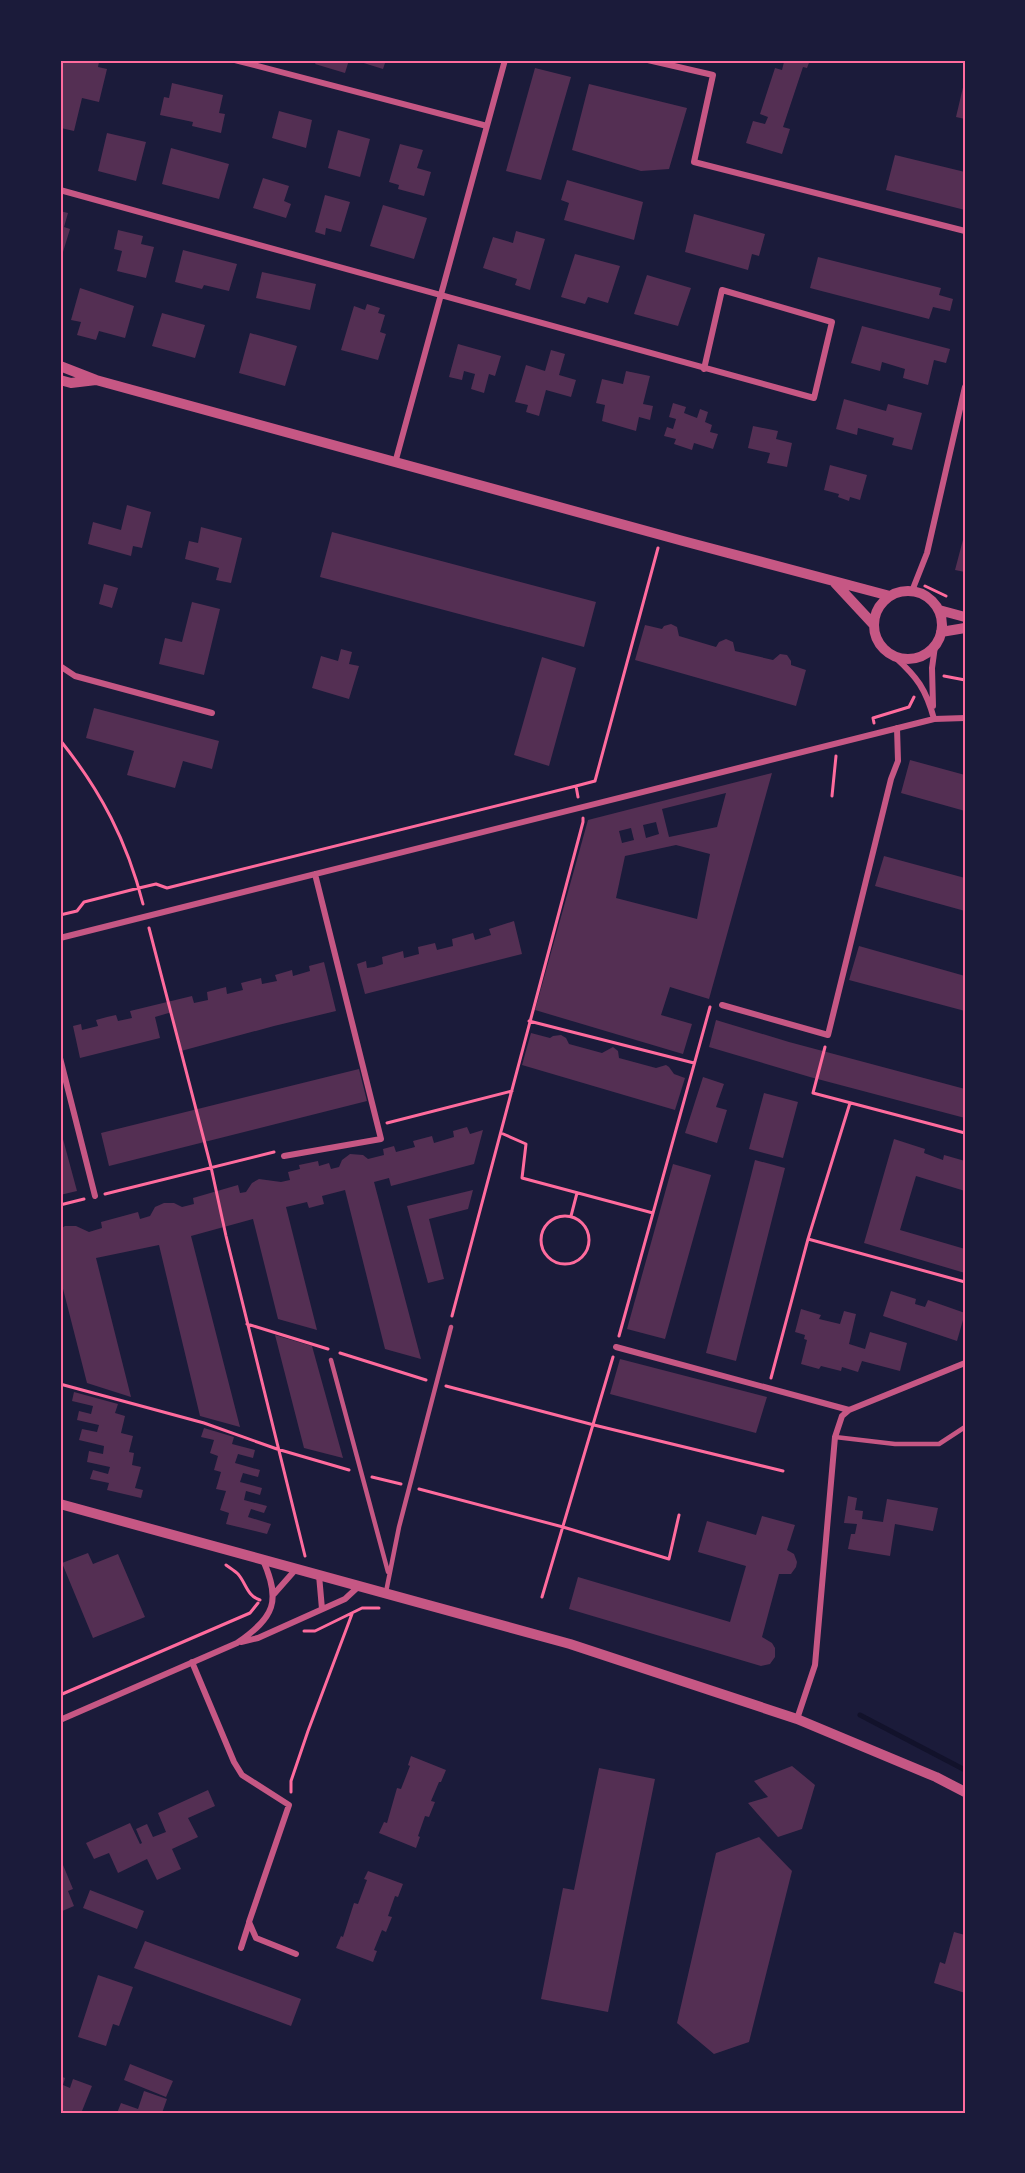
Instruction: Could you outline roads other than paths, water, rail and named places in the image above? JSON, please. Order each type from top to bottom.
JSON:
[{"type":"street","points":[[235,60],[487,126]]},
{"type":"street","points":[[395,463],[505,60]]},
{"type":"street","points":[[648,60],[712,75],[694,162],[965,231]]},
{"type":"street","points":[[60,190],[704,369],[814,398],[832,322],[723,290],[704,369]]},
{"type":"street","points":[[60,366],[96,380],[395,463],[890,596]]},
{"type":"street","points":[[60,380],[71,383],[96,380]]},
{"type":"street","points":[[912,591],[927,553],[965,387]]},
{"type":"street","points":[[835,583],[874,625]]},
{"type":"street","points":[[912,591],[923,594],[939,610],[942,621],[932,668],[934,719],[928,696],[920,683],[879,644],[874,625],[881,604],[890,596],[901,592],[912,591]]},
{"type":"street","points":[[939,610],[965,618]]},
{"type":"street","points":[[941,632],[965,627]]},
{"type":"street","points":[[895,657],[912,659],[921,657],[935,646]]},
{"type":"street","points":[[60,666],[75,676],[212,713]]},
{"type":"street","points":[[60,938],[934,719],[965,718]]},
{"type":"street","points":[[722,1005],[828,1035],[891,779],[898,761],[897,728]]},
{"type":"street","points":[[284,1156],[381,1139],[315,874]]},
{"type":"street","points":[[60,1058],[95,1196]]},
{"type":"street","points":[[616,1347],[849,1410]]},
{"type":"street","points":[[796,1719],[815,1665],[835,1437],[842,1416],[849,1410],[965,1363]]},
{"type":"street","points":[[60,1504],[570,1644],[796,1719],[936,1777],[965,1792]]},
{"type":"street","points":[[237,1643],[264,1620],[272,1605],[274,1594],[272,1580],[263,1560]]},
{"type":"street","points":[[274,1594],[296,1569]]},
{"type":"street","points":[[314,1574],[322,1609]]},
{"type":"street","points":[[60,1720],[237,1643],[258,1638],[345,1599],[359,1586]]},
{"type":"street","points":[[192,1662],[234,1762],[242,1775],[289,1805],[240,1948]]},
{"type":"street","points":[[249,1922],[256,1938],[296,1954]]},
{"type":"lane","points":[[385,1593],[410,1486],[452,1327]]},
{"type":"lane","points":[[331,1360],[388,1574]]},
{"type":"lane","points":[[835,1437],[895,1444],[939,1444],[965,1427]]},
{"type":"waterway","points":[[860,1715],[965,1770]]}]
